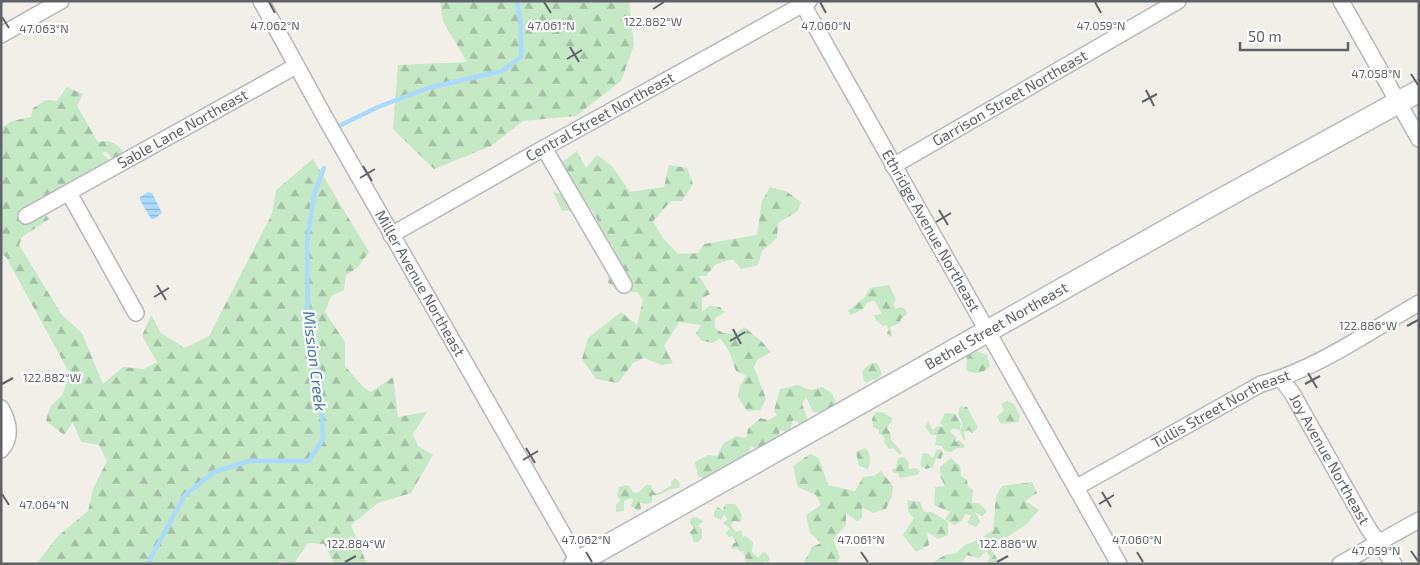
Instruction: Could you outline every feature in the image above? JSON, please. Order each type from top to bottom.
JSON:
[{"type":"street","points":[[1,35],[61,1]]},
{"type":"street","name":"Miller Avenue Northeast","points":[[261,1],[391,235],[578,563]]},
{"type":"street","name":"Garrison Street Northeast","points":[[894,166],[1178,1]]},
{"type":"street","points":[[1341,1],[1419,139]]},
{"type":"street","name":"Ethridge Avenue Northeast","points":[[804,2],[987,333],[1077,487],[1119,564]]},
{"type":"street","name":"Central Street Northeast","points":[[391,235],[804,2]]},
{"type":"street","name":"Sable Lane Northeast","points":[[26,216],[296,66]]},
{"type":"street","name":"Bethel Street Northeast","points":[[578,563],[1419,91]]},
{"type":"street","points":[[544,148],[624,285]]},
{"type":"street","points":[[68,193],[136,313]]},
{"type":"street","name":"Tullis Street Northeast","points":[[1077,487],[1261,384],[1281,379],[1314,363],[1419,303]]},
{"type":"street","name":"Joy Avenue Northeast","points":[[1281,379],[1292,394],[1368,528],[1394,564]]},
{"type":"street","points":[[1,450],[8,442],[9,432],[4,414]]},
{"type":"street","points":[[1340,564],[1419,520]]},
{"type":"green space","points":[[440,1],[629,1],[634,45],[621,81],[576,116],[523,121],[491,146],[434,169],[393,129],[398,65],[467,62],[443,21]]},
{"type":"green space","points":[[67,87],[83,94],[77,106],[98,142],[111,142],[122,150],[119,159],[112,159],[107,152],[102,153],[109,160],[40,199],[40,207],[18,215],[26,221],[45,214],[49,219],[22,237],[19,245],[62,315],[82,333],[103,384],[123,367],[144,369],[157,362],[142,336],[151,315],[161,333],[185,348],[209,336],[272,214],[276,190],[313,159],[369,252],[357,268],[346,275],[344,290],[331,296],[325,312],[345,342],[345,366],[363,387],[371,392],[393,377],[398,417],[427,412],[413,434],[418,446],[433,455],[411,493],[378,503],[351,525],[367,564],[335,564],[324,544],[308,543],[294,563],[280,561],[277,564],[36,564],[58,536],[88,511],[93,489],[107,461],[99,445],[81,442],[73,422],[64,435],[46,421],[50,407],[63,394],[69,372],[6,257],[1,254],[1,128],[12,121],[31,117],[33,108],[46,100],[57,101]]},
{"type":"green space","points":[[577,151],[586,168],[597,155],[612,166],[630,192],[664,187],[669,165],[687,168],[693,184],[682,201],[671,201],[653,221],[662,237],[678,254],[698,253],[704,244],[757,235],[762,201],[770,187],[786,191],[801,202],[798,211],[778,223],[777,238],[762,251],[758,265],[741,269],[733,259],[716,264],[706,276],[699,276],[710,294],[702,298],[702,312],[709,306],[720,307],[725,312],[715,318],[715,328],[723,333],[735,334],[744,327],[771,352],[757,360],[754,367],[766,399],[760,410],[747,411],[738,397],[740,386],[746,376],[736,371],[729,351],[720,338],[713,343],[702,341],[696,333],[701,325],[679,322],[664,346],[673,363],[662,365],[644,358],[633,363],[618,383],[596,379],[582,359],[588,338],[621,312],[637,325],[643,300],[637,292],[617,290],[608,282],[613,246],[603,237],[597,219],[591,209],[562,211],[553,192],[580,197],[559,165]]},
{"type":"green space","points":[[889,285],[896,300],[893,304],[896,309],[900,307],[905,309],[907,314],[901,319],[900,323],[890,327],[892,335],[890,337],[887,333],[889,329],[886,325],[883,326],[877,321],[874,315],[882,314],[874,300],[867,303],[863,309],[851,315],[848,311],[865,297],[870,288]]},
{"type":"green space","points":[[976,351],[987,355],[990,366],[984,371],[973,373],[966,370],[967,355]]},
{"type":"green space","points":[[871,363],[877,363],[882,373],[877,380],[873,379],[867,383],[864,381],[862,371]]},
{"type":"green space","points":[[798,385],[811,390],[822,387],[832,393],[836,404],[822,413],[813,412],[806,397],[802,404],[808,421],[802,425],[793,420],[789,432],[780,430],[777,444],[764,453],[752,446],[740,467],[730,470],[719,470],[714,484],[698,476],[695,462],[708,455],[717,456],[723,444],[736,436],[746,438],[748,429],[760,418],[769,420],[777,415],[774,411],[780,389]]},
{"type":"green space","points":[[1007,401],[1014,404],[1020,416],[1018,422],[1001,424],[997,417],[1004,410],[1001,404]]},
{"type":"green space","points":[[960,406],[967,407],[978,428],[972,433],[969,430],[964,432],[965,440],[963,440],[960,430],[962,424],[958,415]]},
{"type":"green space","points":[[876,412],[882,412],[892,418],[887,428],[891,435],[891,440],[902,452],[900,455],[893,448],[889,449],[884,442],[885,438],[879,433],[879,430],[873,427],[872,419]]},
{"type":"green space","points":[[945,413],[955,414],[961,424],[960,430],[953,428],[950,432],[956,437],[955,442],[959,440],[965,446],[951,452],[945,451],[942,446],[935,445],[937,435],[931,435],[925,427],[928,422],[933,430],[938,426],[944,427],[940,423]]},
{"type":"green space","points":[[865,448],[870,458],[868,469],[859,466],[856,452]]},
{"type":"green space","points":[[940,449],[943,453],[941,459],[936,458],[933,467],[926,469],[920,465],[923,453],[929,454],[932,458],[936,450]]},
{"type":"green space","points":[[810,454],[819,458],[828,485],[855,491],[863,477],[874,476],[881,471],[893,486],[892,496],[886,509],[873,513],[862,507],[862,519],[857,521],[846,513],[846,525],[833,539],[840,558],[835,564],[805,564],[804,562],[812,547],[821,543],[810,533],[806,515],[821,505],[816,495],[798,487],[793,466]]},
{"type":"green space","points":[[904,457],[909,463],[908,469],[916,468],[920,471],[917,475],[900,478],[898,473],[893,473],[892,469],[896,468],[898,458]]},
{"type":"green space","points":[[951,458],[960,466],[961,476],[967,480],[968,487],[973,490],[972,503],[979,503],[987,511],[982,516],[975,512],[980,522],[976,527],[967,523],[971,515],[965,514],[962,521],[954,525],[945,519],[950,512],[934,505],[935,487],[945,486],[941,478],[940,467]]},
{"type":"green space","points":[[675,478],[680,483],[679,488],[659,495],[652,495],[652,503],[640,503],[641,509],[638,511],[631,506],[633,501],[631,498],[624,501],[624,511],[616,512],[616,505],[621,500],[617,496],[619,487],[628,485],[634,493],[639,492],[646,485],[651,485],[653,491],[657,494],[672,485],[671,482]]},
{"type":"green space","points":[[1032,482],[1037,493],[1025,501],[1039,510],[1027,524],[987,550],[991,549],[1000,564],[986,564],[990,557],[986,551],[979,558],[966,555],[963,562],[959,564],[930,564],[945,555],[956,553],[965,545],[980,539],[993,530],[996,496],[1002,486]]},
{"type":"green space","points":[[907,500],[920,502],[924,512],[932,512],[948,522],[948,535],[938,539],[927,532],[929,545],[916,552],[903,535],[914,518],[909,513]]},
{"type":"green space","points":[[725,504],[735,504],[742,514],[741,522],[733,521],[731,526],[736,532],[741,530],[743,538],[745,536],[753,542],[752,552],[758,558],[763,552],[766,553],[770,559],[768,562],[764,561],[764,564],[743,564],[746,561],[743,551],[741,552],[736,548],[731,549],[736,542],[726,532],[730,529],[723,523],[728,519],[724,514],[721,520],[714,517],[714,511],[718,507],[723,511]]},
{"type":"green space","points":[[696,517],[703,521],[698,526],[702,529],[702,538],[698,542],[694,542],[690,532],[694,528],[690,523],[691,518]]},
{"type":"water","points":[[148,192],[152,193],[162,213],[154,219],[151,219],[140,200],[140,197]]},
{"type":"waterway","name":"Mission Creek","points":[[339,126],[378,107],[428,88],[502,71],[521,57],[521,26],[517,1]]},
{"type":"waterway","name":"Mission Creek","points":[[149,564],[185,495],[214,472],[250,461],[309,461],[323,439],[320,379],[308,318],[307,242],[314,195],[324,168]]}]
